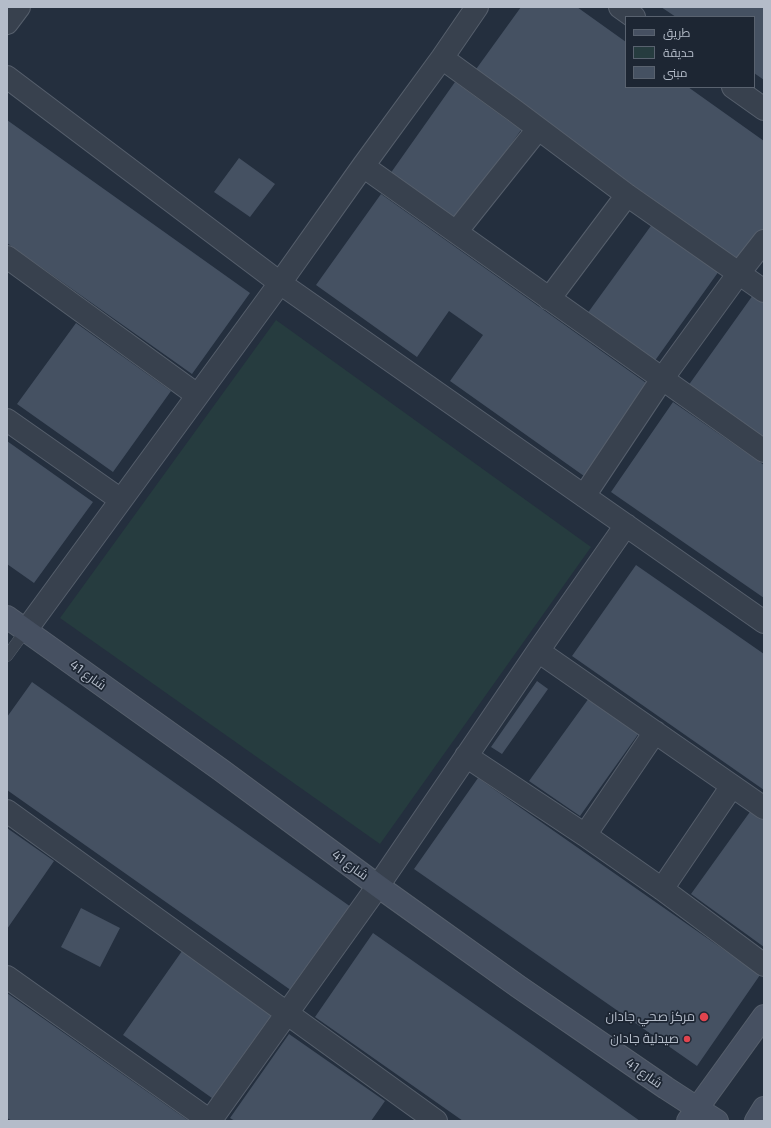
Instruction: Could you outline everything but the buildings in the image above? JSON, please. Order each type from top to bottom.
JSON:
[{"type":"main road","name":"شارع 41","points":[[7,617],[221,770],[378,886],[519,987],[666,1088],[692,1114],[717,1121]]},
{"type":"main road","points":[[692,1114],[764,1016]]},
{"type":"main road","points":[[756,1121],[764,1108]]},
{"type":"street","points":[[7,23],[19,7]]},
{"type":"street","points":[[26,630],[280,283],[477,7]]},
{"type":"street","points":[[620,7],[633,16]]},
{"type":"street","points":[[442,58],[515,110],[538,129],[627,195],[764,291]]},
{"type":"street","points":[[7,77],[280,283],[764,622]]},
{"type":"street","points":[[734,88],[764,109]]},
{"type":"street","points":[[456,232],[538,129]]},
{"type":"street","points":[[363,166],[764,451]]},
{"type":"street","points":[[549,299],[627,195]]},
{"type":"street","points":[[584,496],[662,379],[739,273],[764,242]]},
{"type":"street","points":[[7,257],[197,395]]},
{"type":"street","points":[[7,420],[121,500]]},
{"type":"street","points":[[7,977],[210,1121],[378,886],[626,525]]},
{"type":"street","points":[[538,651],[764,808]]},
{"type":"street","points":[[585,835],[655,732]]},
{"type":"street","points":[[466,756],[585,835],[662,889],[764,965]]},
{"type":"street","points":[[662,889],[732,786]]},
{"type":"street","points":[[7,810],[436,1121]]},
{"type":"lane","points":[[7,656],[26,630]]},
{"type":"green space","points":[[276,320],[591,547],[380,844],[60,618]]},
{"type":"place","name":"مركز صحي جادان","points":[[704,1017]]},
{"type":"place","name":"صيدلية جادان","points":[[687,1039]]}]
